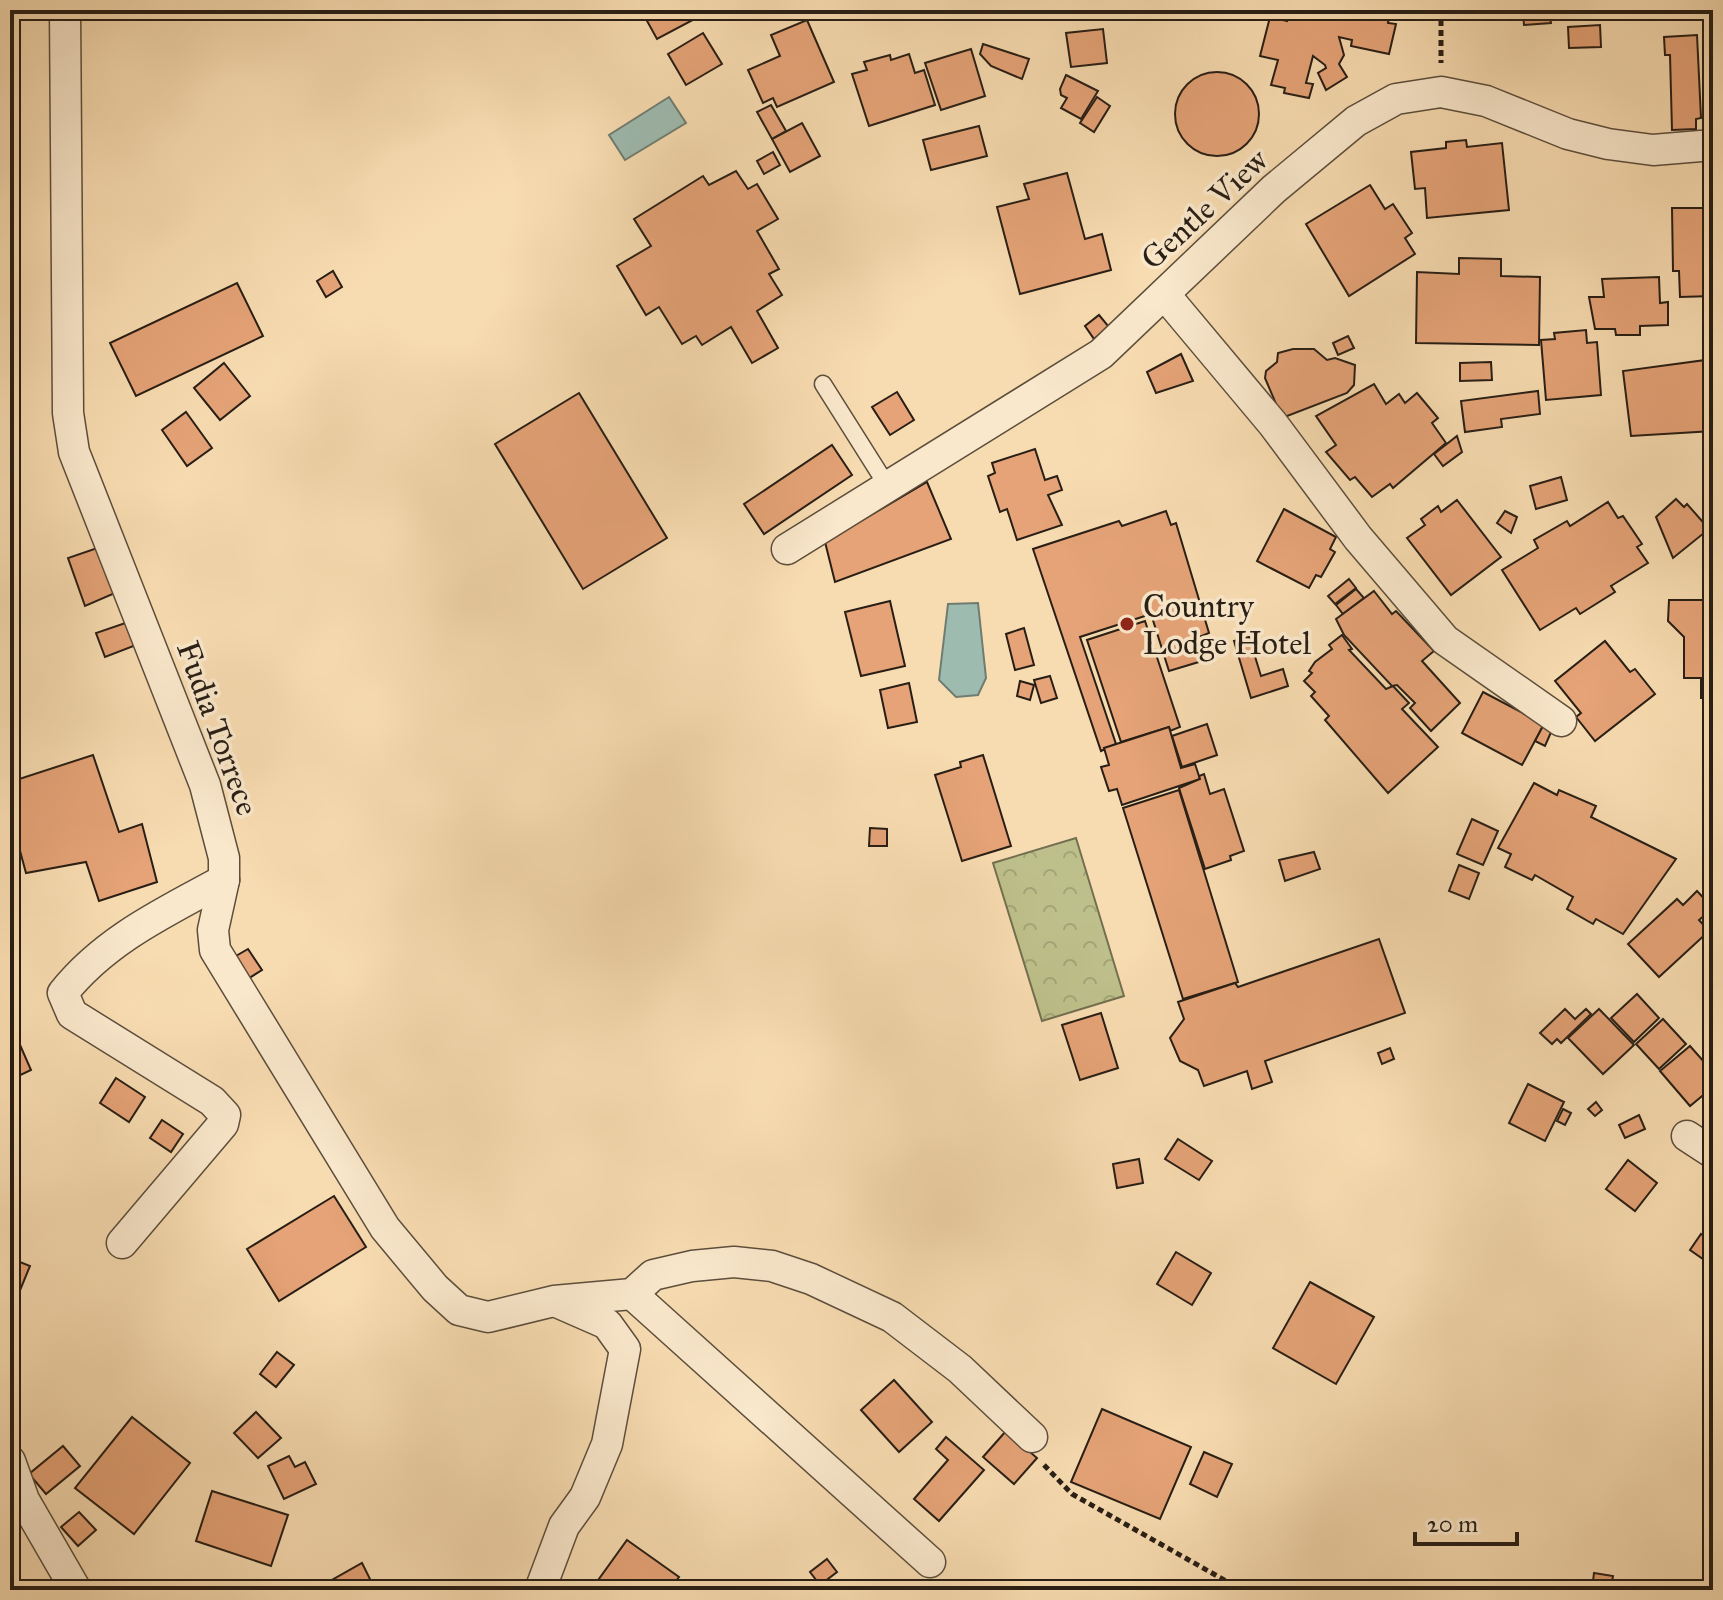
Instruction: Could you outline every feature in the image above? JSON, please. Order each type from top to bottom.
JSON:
[{"type":"street","name":"Fudia Torrece","points":[[65,10],[68,413],[74,452],[205,785],[224,858],[224,880],[214,921],[215,950],[385,1228],[435,1288],[459,1310],[488,1317],[554,1301],[632,1294]]},
{"type":"street","name":"Gentle View","points":[[787,549],[1101,354],[1274,189],[1356,121],[1396,99],[1441,92],[1486,101],[1568,134],[1608,144],[1653,150],[1713,145]]},
{"type":"street","points":[[1165,295],[1273,424],[1358,538],[1445,640],[1561,721]]},
{"type":"street","points":[[122,1243],[223,1124],[225,1115],[212,1101],[72,1014],[63,993],[84,967],[142,924],[224,880]]},
{"type":"street","points":[[1687,1136],[1713,1153]]},
{"type":"street","points":[[930,1562],[632,1294],[653,1275],[734,1262],[772,1266],[811,1279],[892,1317],[960,1369],[1032,1437]]},
{"type":"street","points":[[540,1590],[564,1526],[585,1497],[607,1444],[625,1349],[607,1324],[554,1301]]},
{"type":"street","points":[[10,1461],[24,1500],[76,1590]]},
{"type":"lane","points":[[823,384],[888,487]]},
{"type":"path","points":[[1441,10],[1441,92]]},
{"type":"path","points":[[1032,1437],[1043,1465],[1072,1494],[1242,1590]]},
{"type":"green space","points":[[1076,838],[1124,996],[1042,1021],[993,863]]},
{"type":"shaded area","points":[[669,97],[686,123],[625,160],[609,135]]},
{"type":"shaded area","points":[[978,603],[986,678],[978,695],[956,697],[939,680],[948,604]]},
{"type":"building","points":[[641,10],[705,10],[706,13],[657,39]]},
{"type":"building","points":[[1289,10],[1390,10],[1388,23],[1396,24],[1389,54],[1351,46],[1352,40],[1339,37],[1344,55],[1339,64],[1347,77],[1326,90],[1318,73],[1326,68],[1325,65],[1313,56],[1306,83],[1313,84],[1309,98],[1284,93],[1285,88],[1271,85],[1278,60],[1260,56],[1270,17],[1287,21]]},
{"type":"building","points":[[1523,10],[1549,10],[1551,23],[1524,25]]},
{"type":"building","points":[[1591,10],[1642,10],[1642,18],[1591,19]]},
{"type":"building","points":[[807,20],[834,82],[777,107],[773,98],[763,103],[748,70],[780,56],[771,35]]},
{"type":"building","points":[[1600,25],[1601,47],[1569,48],[1568,27]]},
{"type":"building","points":[[1103,29],[1107,63],[1071,67],[1066,33]]},
{"type":"building","points":[[703,33],[722,64],[686,85],[668,54]]},
{"type":"building","points":[[1697,35],[1701,118],[1696,119],[1696,129],[1672,130],[1670,55],[1665,55],[1664,37]]},
{"type":"building","points":[[983,44],[1029,59],[1022,79],[991,66],[980,54]]},
{"type":"building","points":[[971,49],[985,96],[941,110],[925,63]]},
{"type":"building","points":[[909,54],[915,73],[924,70],[935,105],[869,126],[852,74],[867,70],[864,62],[890,55],[891,60]]},
{"type":"building","points":[[1217,72],[1233,75],[1247,84],[1256,98],[1259,114],[1256,130],[1247,144],[1233,153],[1217,156],[1201,153],[1187,144],[1178,130],[1175,114],[1178,98],[1187,84],[1201,75]]},
{"type":"building","points":[[1066,75],[1098,91],[1081,119],[1061,108],[1067,98],[1061,95],[1060,89]]},
{"type":"building","points":[[1097,97],[1110,106],[1094,132],[1080,123]]},
{"type":"building","points":[[771,105],[786,131],[772,139],[757,112]]},
{"type":"building","points":[[802,123],[820,156],[790,172],[772,139]]},
{"type":"building","points":[[979,126],[987,156],[931,170],[923,140]]},
{"type":"building","points":[[1466,140],[1467,147],[1502,143],[1509,210],[1427,218],[1425,188],[1415,189],[1411,152],[1446,148],[1446,142]]},
{"type":"building","points":[[773,152],[780,165],[764,174],[757,161]]},
{"type":"building","points":[[736,171],[748,189],[757,184],[778,219],[757,231],[779,269],[769,274],[782,295],[757,311],[778,348],[752,363],[731,327],[702,345],[696,336],[682,344],[659,307],[646,315],[617,266],[651,246],[634,219],[703,176],[709,185]]},
{"type":"building","points":[[1067,173],[1085,239],[1102,234],[1111,270],[1020,294],[997,207],[1029,199],[1024,184]]},
{"type":"building","points":[[1370,185],[1385,209],[1393,204],[1412,233],[1405,238],[1415,254],[1349,296],[1306,224]]},
{"type":"building","points":[[1672,208],[1713,208],[1713,296],[1680,297],[1679,271],[1673,271]]},
{"type":"building","points":[[1459,258],[1501,259],[1501,276],[1540,277],[1539,345],[1416,343],[1417,272],[1459,274]]},
{"type":"building","points":[[333,271],[342,287],[326,297],[317,281]]},
{"type":"building","points":[[1659,277],[1660,303],[1668,302],[1668,325],[1640,326],[1640,335],[1616,335],[1615,329],[1595,329],[1589,297],[1604,297],[1602,279]]},
{"type":"building","points":[[237,283],[263,336],[136,396],[110,343]]},
{"type":"building","points":[[1099,315],[1109,327],[1094,339],[1085,326]]},
{"type":"building","points":[[1586,330],[1587,343],[1597,342],[1601,395],[1546,400],[1541,340],[1555,339],[1554,333]]},
{"type":"building","points":[[1348,336],[1354,348],[1338,355],[1333,343]]},
{"type":"building","points":[[1314,349],[1327,360],[1335,358],[1355,365],[1354,385],[1347,393],[1282,418],[1265,378],[1266,371],[1277,362],[1278,353]]},
{"type":"building","points":[[1181,354],[1193,381],[1156,393],[1147,372]]},
{"type":"building","points":[[1713,359],[1713,431],[1631,436],[1623,371]]},
{"type":"building","points":[[1491,362],[1492,380],[1460,381],[1460,363]]},
{"type":"building","points":[[224,363],[250,396],[220,420],[194,388]]},
{"type":"building","points":[[1374,384],[1386,404],[1399,394],[1405,403],[1417,393],[1438,418],[1432,423],[1446,443],[1393,488],[1390,484],[1372,497],[1355,477],[1350,480],[1326,452],[1336,445],[1316,416]]},
{"type":"building","points":[[1538,391],[1540,414],[1501,419],[1502,427],[1465,432],[1461,401]]},
{"type":"building","points":[[897,392],[914,420],[890,435],[872,407]]},
{"type":"building","points":[[579,393],[667,538],[583,589],[495,444]]},
{"type":"building","points":[[186,412],[212,448],[187,466],[162,430]]},
{"type":"building","points":[[1457,436],[1462,452],[1443,466],[1434,454]]},
{"type":"building","points":[[832,445],[852,475],[764,534],[744,504]]},
{"type":"building","points":[[1035,449],[1045,480],[1057,476],[1062,490],[1048,495],[1062,525],[1017,540],[1007,509],[1000,512],[988,476],[995,473],[992,463]]},
{"type":"building","points":[[1561,477],[1567,500],[1536,509],[1530,486]]},
{"type":"building","points":[[927,482],[951,539],[835,582],[825,542]]},
{"type":"building","points":[[1676,499],[1684,507],[1687,504],[1709,529],[1673,558],[1656,517]]},
{"type":"building","points":[[1457,500],[1501,557],[1451,595],[1407,538],[1425,525],[1421,519],[1438,506],[1441,512]]},
{"type":"building","points":[[1608,502],[1618,518],[1623,516],[1642,544],[1637,547],[1648,563],[1611,586],[1615,592],[1580,614],[1576,608],[1540,630],[1502,570],[1538,548],[1534,540],[1567,521],[1570,526]]},
{"type":"building","points":[[1284,509],[1336,537],[1330,549],[1335,552],[1321,577],[1316,575],[1309,588],[1257,561]]},
{"type":"building","points":[[1166,511],[1171,525],[1176,523],[1209,633],[1194,639],[1202,661],[1169,671],[1151,614],[1080,637],[1116,744],[1101,751],[1033,549],[1119,521],[1122,526]]},
{"type":"building","points":[[1505,511],[1517,517],[1511,533],[1497,523]]},
{"type":"building","points":[[106,545],[122,590],[85,606],[68,558]]},
{"type":"building","points":[[1349,579],[1356,588],[1335,604],[1328,596]]},
{"type":"building","points":[[1356,589],[1364,598],[1343,614],[1336,605]]},
{"type":"building","points":[[1374,591],[1392,614],[1396,611],[1434,651],[1422,661],[1460,703],[1431,731],[1410,708],[1415,703],[1397,685],[1392,686],[1344,635],[1336,619]]},
{"type":"building","points":[[1669,600],[1713,600],[1713,698],[1701,698],[1701,678],[1684,678],[1684,637],[1668,621]]},
{"type":"building","points":[[890,601],[905,666],[861,676],[845,612]]},
{"type":"building","points":[[137,619],[144,642],[105,657],[96,633]]},
{"type":"building","points":[[1145,621],[1180,727],[1170,731],[1169,727],[1121,742],[1087,640]]},
{"type":"building","points":[[1024,628],[1034,665],[1015,670],[1006,634]]},
{"type":"building","points":[[1342,635],[1352,649],[1349,650],[1386,689],[1393,686],[1409,703],[1402,709],[1438,747],[1388,793],[1325,720],[1329,716],[1311,696],[1315,692],[1304,681],[1312,673],[1309,671],[1315,662],[1332,649],[1329,645]]},
{"type":"building","points":[[1249,637],[1261,676],[1283,669],[1288,686],[1251,698],[1234,641]]},
{"type":"building","points":[[1605,641],[1630,672],[1635,669],[1655,694],[1595,741],[1576,717],[1581,713],[1555,681]]},
{"type":"building","points":[[1050,676],[1057,698],[1041,703],[1034,680]]},
{"type":"building","points":[[1020,681],[1034,685],[1030,700],[1017,696]]},
{"type":"building","points":[[909,683],[917,722],[888,728],[880,690]]},
{"type":"building","points":[[1483,692],[1544,724],[1522,765],[1462,733]]},
{"type":"building","points":[[1708,698],[1713,698],[1713,714],[1708,714]]},
{"type":"building","points":[[1207,724],[1217,755],[1182,767],[1172,736]]},
{"type":"building","points":[[1544,724],[1552,730],[1545,746],[1535,741]]},
{"type":"building","points":[[1169,727],[1181,768],[1195,764],[1200,779],[1122,805],[1117,789],[1109,791],[1101,767],[1109,765],[1104,748]]},
{"type":"building","points":[[93,755],[119,832],[142,824],[157,882],[99,901],[86,862],[26,873],[16,836],[10,836],[10,782]]},
{"type":"building","points":[[983,755],[1011,846],[962,861],[935,775],[961,767],[960,762]]},
{"type":"building","points":[[1204,774],[1210,794],[1224,789],[1244,851],[1230,856],[1231,860],[1205,869],[1179,788],[1200,779],[1199,776]]},
{"type":"building","points":[[1534,783],[1557,795],[1559,790],[1596,806],[1591,817],[1676,859],[1623,934],[1596,919],[1593,924],[1567,909],[1573,897],[1535,875],[1532,880],[1505,867],[1511,854],[1498,848]]},
{"type":"building","points":[[1179,790],[1238,982],[1183,999],[1123,808]]},
{"type":"building","points":[[1472,819],[1498,831],[1483,865],[1457,854]]},
{"type":"building","points":[[870,828],[887,829],[887,846],[869,846]]},
{"type":"building","points":[[1314,852],[1320,869],[1285,881],[1279,860]]},
{"type":"building","points":[[1459,865],[1479,873],[1469,899],[1449,891]]},
{"type":"building","points":[[1697,891],[1713,908],[1699,920],[1709,931],[1659,977],[1628,944],[1677,899],[1683,905]]},
{"type":"building","points":[[1379,939],[1405,1013],[1265,1061],[1272,1082],[1252,1089],[1247,1071],[1204,1086],[1198,1070],[1180,1061],[1170,1038],[1184,1019],[1178,1002],[1235,983],[1238,987]]},
{"type":"building","points":[[248,949],[262,970],[243,982],[229,960]]},
{"type":"building","points":[[1637,994],[1659,1018],[1634,1042],[1611,1018]]},
{"type":"building","points":[[1565,1009],[1575,1019],[1586,1009],[1591,1014],[1561,1043],[1557,1039],[1552,1044],[1540,1033]]},
{"type":"building","points":[[1599,1009],[1634,1045],[1603,1074],[1568,1038]]},
{"type":"building","points":[[1101,1013],[1118,1068],[1080,1080],[1062,1025]]},
{"type":"building","points":[[1663,1019],[1686,1044],[1659,1069],[1636,1044]]},
{"type":"building","points":[[10,1022],[31,1070],[10,1080]]},
{"type":"building","points":[[1690,1046],[1713,1072],[1708,1078],[1713,1087],[1690,1106],[1660,1071]]},
{"type":"building","points":[[1390,1048],[1394,1059],[1382,1064],[1378,1053]]},
{"type":"building","points":[[116,1078],[145,1097],[129,1122],[100,1103]]},
{"type":"building","points":[[1528,1084],[1564,1102],[1545,1141],[1509,1123]]},
{"type":"building","points":[[1596,1102],[1602,1110],[1595,1116],[1588,1109]]},
{"type":"building","points":[[1563,1109],[1571,1113],[1565,1125],[1557,1121]]},
{"type":"building","points":[[1639,1115],[1645,1129],[1625,1138],[1619,1125]]},
{"type":"building","points":[[162,1120],[183,1134],[171,1152],[150,1138]]},
{"type":"building","points":[[1178,1139],[1212,1161],[1199,1180],[1165,1159]]},
{"type":"building","points":[[1139,1159],[1143,1183],[1117,1188],[1113,1164]]},
{"type":"building","points":[[1628,1160],[1657,1183],[1635,1211],[1606,1189]]},
{"type":"building","points":[[334,1196],[366,1247],[279,1301],[247,1249]]},
{"type":"building","points":[[1701,1234],[1713,1242],[1713,1266],[1690,1250]]},
{"type":"building","points":[[1176,1252],[1211,1273],[1192,1305],[1157,1284]]},
{"type":"building","points":[[10,1258],[30,1266],[16,1300],[10,1297]]},
{"type":"building","points":[[1310,1282],[1374,1317],[1336,1384],[1273,1348]]},
{"type":"building","points":[[277,1352],[294,1365],[276,1387],[260,1374]]},
{"type":"building","points":[[894,1380],[932,1422],[899,1452],[861,1410]]},
{"type":"building","points":[[1102,1409],[1191,1447],[1160,1519],[1071,1482]]},
{"type":"building","points":[[256,1412],[281,1438],[258,1458],[234,1433]]},
{"type":"building","points":[[132,1417],[190,1463],[134,1534],[75,1488]]},
{"type":"building","points":[[1006,1431],[1037,1458],[1014,1484],[983,1457]]},
{"type":"building","points":[[946,1437],[984,1470],[939,1521],[914,1499],[948,1460],[936,1449]]},
{"type":"building","points":[[63,1446],[80,1466],[46,1494],[29,1474]]},
{"type":"building","points":[[1204,1452],[1232,1464],[1217,1497],[1190,1484]]},
{"type":"building","points":[[289,1456],[295,1467],[305,1462],[316,1484],[284,1499],[268,1466]]},
{"type":"building","points":[[212,1491],[288,1515],[271,1566],[196,1541]]},
{"type":"building","points":[[79,1512],[96,1530],[78,1546],[61,1527]]},
{"type":"building","points":[[627,1540],[679,1577],[669,1590],[591,1590]]},
{"type":"building","points":[[827,1559],[837,1572],[820,1585],[810,1572]]},
{"type":"building","points":[[362,1563],[370,1579],[351,1590],[337,1590],[332,1580]]},
{"type":"building","points":[[1594,1573],[1613,1576],[1611,1590],[1592,1590]]},
{"type":"place","name":"Country Lodge Hotel","points":[[1127,624]]}]
